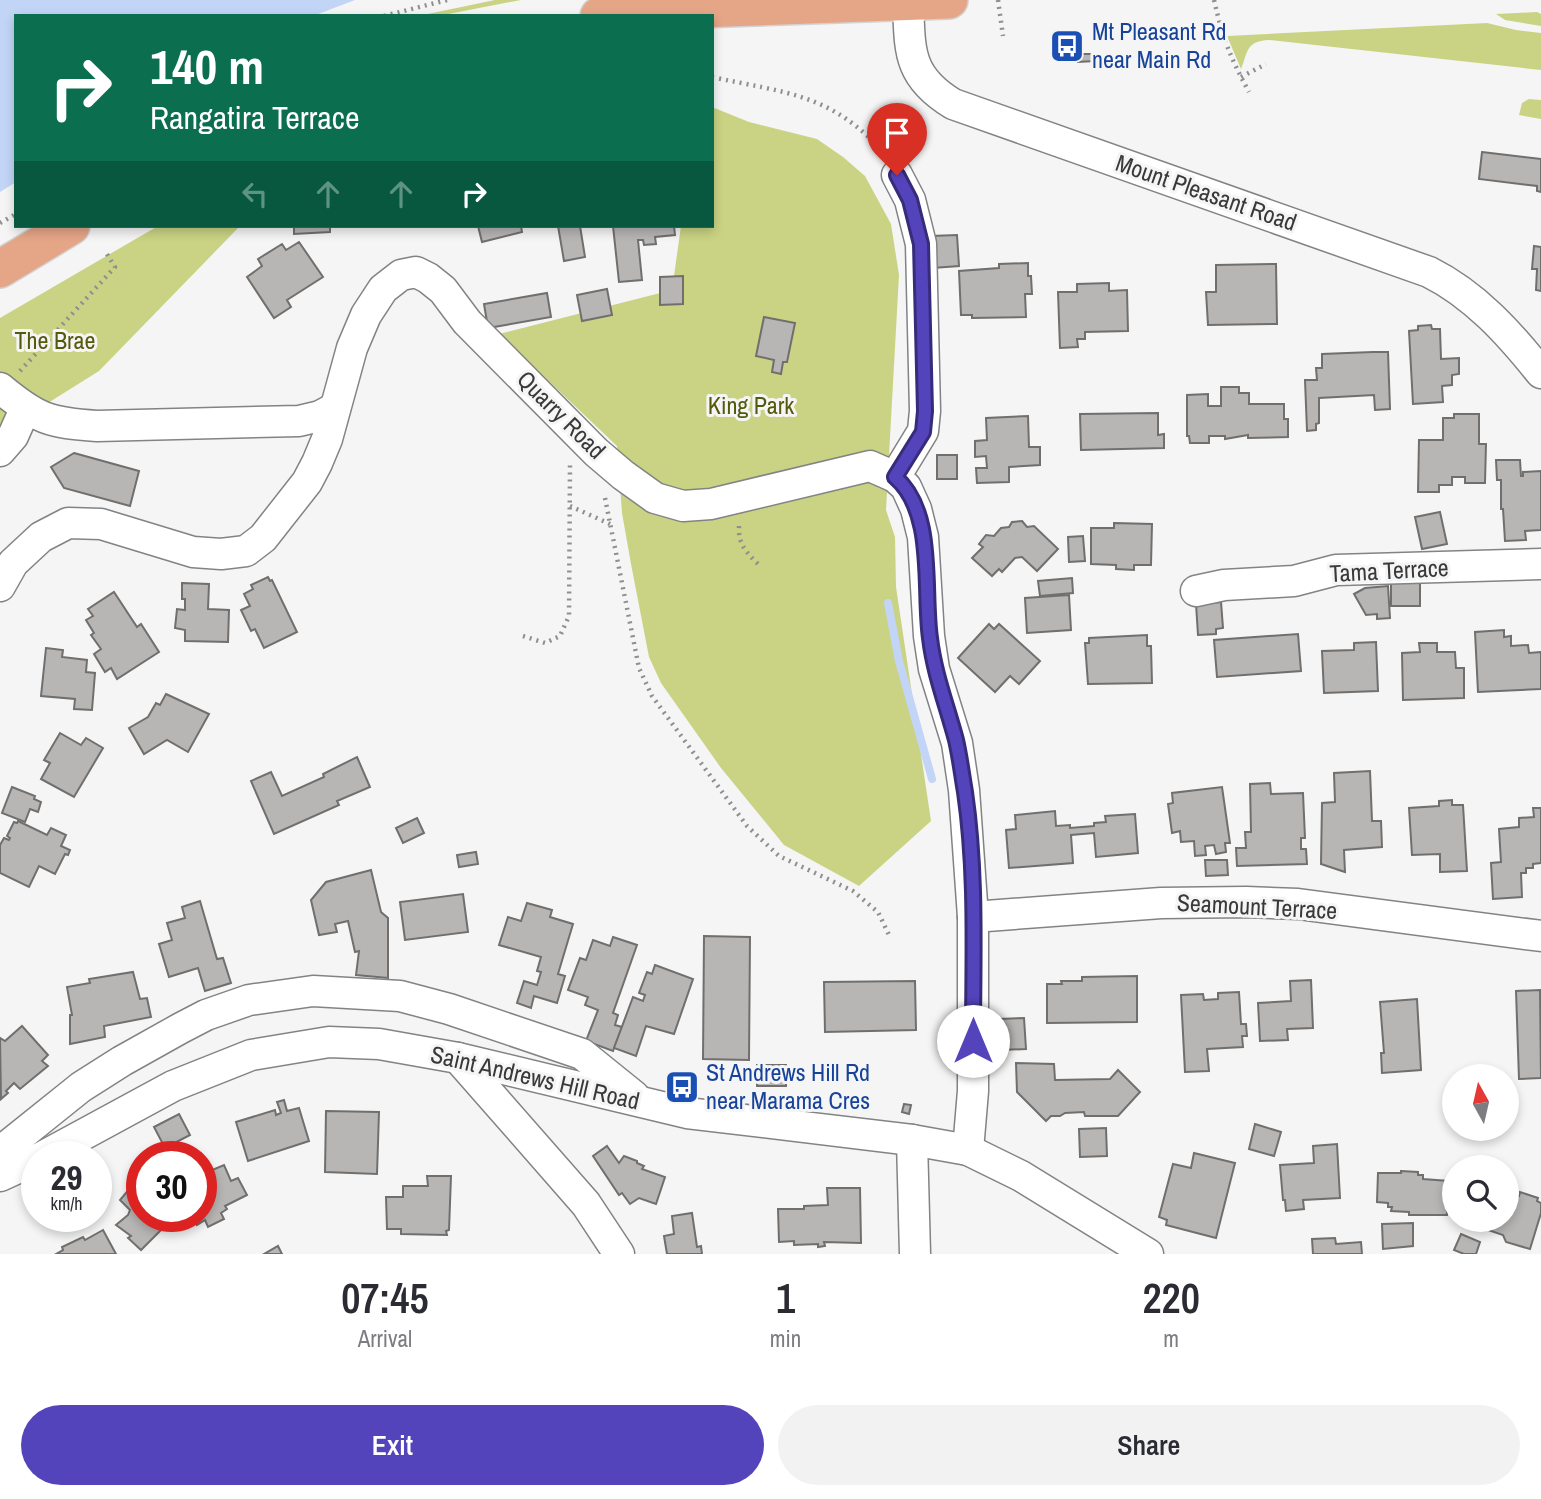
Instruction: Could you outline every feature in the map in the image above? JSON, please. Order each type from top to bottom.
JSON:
[{"type":"main road","points":[[623,14],[949,0]]},
{"type":"main road","points":[[0,269],[68,228]]},
{"type":"street","name":"Mount Pleasant Road","points":[[908,2],[912,62],[935,94],[953,104],[1429,272],[1450,283],[1489,314],[1541,373]]},
{"type":"street","points":[[897,175],[910,200],[921,244],[925,411],[923,432],[895,477],[906,486],[916,509],[923,537],[929,636],[934,669],[957,743],[967,807],[973,917],[973,1091],[968,1150]]},
{"type":"street","name":"Quarry Road","points":[[335,408],[352,348],[366,315],[383,289],[401,275],[416,272],[443,290],[467,322],[596,452],[655,498],[683,506],[711,504],[870,466],[895,477]]},
{"type":"street","points":[[5,383],[25,410],[70,424],[97,426],[299,421],[320,416],[335,408]]},
{"type":"street","points":[[0,586],[13,564],[41,537],[68,523],[102,524],[193,552],[221,554],[246,551],[263,538],[307,482],[327,439],[335,408]]},
{"type":"street","points":[[0,451],[13,436],[25,410]]},
{"type":"street","name":"Tama Terrace","points":[[1196,591],[1224,585],[1294,581],[1336,570],[1541,564]]},
{"type":"street","name":"Seamount Terrace","points":[[973,917],[1161,903],[1245,902],[1298,904],[1541,936]]},
{"type":"street","points":[[0,1152],[81,1087],[206,1015],[249,1000],[313,990],[400,996],[449,1009],[582,1054],[643,1104]]},
{"type":"street","name":"Saint Andrews Hill Road","points":[[72,1141],[173,1086],[251,1055],[329,1042],[379,1045],[458,1058],[643,1104],[740,1121],[912,1140],[968,1150],[1021,1176],[1148,1254]]},
{"type":"street","points":[[458,1058],[586,1204],[618,1254]]},
{"type":"street","points":[[912,1140],[915,1254]]},
{"type":"street","points":[[0,1176],[21,1166]]},
{"type":"path","points":[[392,14],[447,0]]},
{"type":"path","points":[[998,0],[1003,36]]},
{"type":"path","points":[[1214,0],[1224,43],[1249,92]]},
{"type":"path","points":[[1241,77],[1266,64]]},
{"type":"path","points":[[714,77],[789,92],[830,107],[869,136],[885,154],[897,175]]},
{"type":"path","points":[[5,383],[29,363],[115,267],[105,251]]},
{"type":"path","points":[[523,636],[545,643],[560,636],[569,615],[570,426]]},
{"type":"path","points":[[596,452],[639,668],[652,696],[747,826],[779,856],[853,891],[878,912],[890,937]]},
{"type":"path","points":[[740,497],[740,543],[758,564]]},
{"type":"path","points":[[570,506],[610,524]]},
{"type":"green space","points":[[495,0],[521,0],[448,14],[428,14]]},
{"type":"green space","points":[[1496,14],[1541,14],[1541,26],[1505,20]]},
{"type":"green space","points":[[1487,23],[1541,33],[1541,70],[1269,40],[1251,45],[1241,69],[1227,36]]},
{"type":"green space","points":[[1529,99],[1541,100],[1541,119],[1519,115],[1522,103]]},
{"type":"green space","name":"King Park","points":[[714,108],[749,122],[817,139],[865,176],[891,224],[899,275],[886,510],[895,537],[896,587],[931,821],[859,886],[784,845],[721,768],[661,683],[649,657],[631,564],[622,513],[617,446],[499,334],[672,290],[681,228],[714,228]]},
{"type":"green space","name":"The Brae","points":[[155,228],[238,228],[99,371],[0,433],[0,318]]},
{"type":"water","points":[[0,0],[355,0],[318,14],[14,14],[14,183],[0,192]]},
{"type":"building","points":[[1078,54],[1095,54],[1095,61],[1078,62]]},
{"type":"building","points":[[1482,152],[1541,159],[1541,192],[1537,191],[1537,186],[1479,179]]},
{"type":"building","points":[[294,228],[330,228],[330,232],[294,234]]},
{"type":"building","points":[[478,228],[521,228],[522,232],[482,242]]},
{"type":"building","points":[[558,228],[580,228],[585,257],[564,261]]},
{"type":"building","points":[[613,228],[674,228],[675,235],[655,237],[656,244],[644,245],[643,240],[638,240],[642,280],[619,282]]},
{"type":"building","points":[[957,235],[959,266],[933,268],[931,236]]},
{"type":"building","points":[[299,242],[323,277],[287,300],[291,307],[274,318],[247,277],[262,266],[258,259],[282,244],[286,250]]},
{"type":"building","points":[[1534,246],[1541,247],[1541,291],[1536,290],[1537,269],[1532,269]]},
{"type":"building","points":[[1028,263],[1032,294],[1025,294],[1026,317],[972,318],[972,315],[961,315],[959,271],[999,268],[999,264]]},
{"type":"building","points":[[1276,264],[1277,324],[1208,325],[1206,292],[1216,292],[1216,265]]},
{"type":"building","points":[[683,276],[683,304],[660,305],[660,277]]},
{"type":"building","points":[[1109,283],[1109,291],[1127,290],[1128,331],[1085,332],[1085,339],[1077,339],[1078,347],[1060,348],[1058,292],[1077,292],[1077,284]]},
{"type":"building","points":[[607,289],[612,315],[582,321],[577,295]]},
{"type":"building","points":[[547,293],[551,317],[488,328],[484,304]]},
{"type":"building","points":[[764,317],[795,323],[787,362],[783,362],[781,374],[772,372],[774,360],[756,356]]},
{"type":"building","points":[[1431,325],[1432,329],[1440,329],[1441,359],[1459,358],[1459,374],[1452,375],[1452,385],[1442,386],[1443,402],[1413,404],[1409,331],[1418,330],[1418,326]]},
{"type":"building","points":[[1388,352],[1390,409],[1375,410],[1374,395],[1319,398],[1319,423],[1316,424],[1316,430],[1307,431],[1305,380],[1317,380],[1316,368],[1322,368],[1322,354]]},
{"type":"building","points":[[1221,387],[1239,387],[1239,393],[1249,393],[1249,404],[1284,404],[1284,419],[1288,419],[1288,437],[1248,438],[1248,435],[1225,439],[1225,436],[1209,436],[1209,443],[1190,443],[1187,436],[1187,395],[1208,394],[1208,406],[1221,406]]},
{"type":"building","points":[[1158,413],[1158,435],[1164,434],[1164,448],[1081,450],[1080,414]]},
{"type":"building","points":[[1454,414],[1479,414],[1479,444],[1486,444],[1485,483],[1465,483],[1465,477],[1452,477],[1452,485],[1439,485],[1439,492],[1418,492],[1419,440],[1443,440],[1443,418],[1454,418]]},
{"type":"building","points":[[1028,416],[1029,447],[1040,447],[1040,465],[1009,467],[1009,482],[977,483],[976,468],[987,468],[986,456],[975,457],[975,441],[987,440],[986,418]]},
{"type":"building","points":[[74,453],[139,471],[130,506],[64,488],[51,467]]},
{"type":"building","points":[[937,455],[957,455],[957,479],[937,479]]},
{"type":"building","points":[[1496,460],[1520,460],[1521,476],[1523,472],[1541,471],[1541,530],[1525,531],[1526,540],[1505,541],[1501,480],[1497,480]]},
{"type":"building","points":[[1440,512],[1447,544],[1422,549],[1415,517]]},
{"type":"building","points":[[1022,521],[1027,527],[1034,526],[1058,549],[1037,571],[1022,557],[1015,558],[1002,572],[999,569],[992,576],[972,558],[983,547],[979,544],[986,535],[994,536],[1001,528],[1009,527],[1012,522]]},
{"type":"building","points":[[1114,523],[1152,524],[1151,565],[1134,565],[1134,570],[1116,569],[1116,565],[1091,564],[1091,528],[1114,528]]},
{"type":"building","points":[[1083,536],[1085,561],[1069,562],[1068,537]]},
{"type":"building","points":[[268,577],[272,580],[297,632],[264,648],[255,629],[251,631],[241,610],[250,606],[244,594],[253,589],[251,585]]},
{"type":"building","points":[[1072,578],[1073,593],[1040,596],[1038,581]]},
{"type":"building","points":[[1391,579],[1420,579],[1420,606],[1391,606]]},
{"type":"building","points":[[182,583],[209,584],[208,609],[229,610],[228,642],[185,641],[185,630],[175,628],[177,609],[185,610]]},
{"type":"building","points":[[1388,586],[1390,618],[1377,619],[1377,614],[1366,615],[1354,594],[1365,588]]},
{"type":"building","points":[[114,592],[137,627],[141,624],[159,652],[117,679],[111,668],[105,672],[94,654],[101,649],[91,635],[94,633],[86,620],[93,616],[88,609]]},
{"type":"building","points":[[1069,595],[1071,630],[1027,633],[1025,598]]},
{"type":"building","points":[[1221,602],[1223,628],[1216,629],[1216,634],[1198,635],[1196,604]]},
{"type":"building","points":[[989,624],[994,629],[999,624],[1040,661],[1019,684],[1010,676],[995,692],[958,658]]},
{"type":"building","points":[[1504,630],[1504,637],[1511,636],[1511,646],[1528,645],[1529,653],[1541,652],[1541,689],[1478,692],[1475,632]]},
{"type":"building","points":[[1298,634],[1301,671],[1217,677],[1214,640]]},
{"type":"building","points":[[1147,635],[1147,646],[1151,646],[1152,683],[1088,684],[1085,643],[1089,643],[1089,638]]},
{"type":"building","points":[[1376,642],[1378,691],[1324,693],[1322,651],[1354,650],[1354,643]]},
{"type":"building","points":[[1419,643],[1437,643],[1437,652],[1455,652],[1456,668],[1464,668],[1464,698],[1403,700],[1402,653],[1420,652]]},
{"type":"building","points":[[46,648],[63,650],[62,657],[87,660],[86,672],[95,673],[92,710],[74,709],[75,699],[41,696]]},
{"type":"building","points":[[166,694],[209,714],[188,752],[167,740],[144,754],[129,728],[148,717],[156,703],[160,705]]},
{"type":"building","points":[[60,733],[81,745],[86,738],[103,748],[74,797],[41,779],[50,763],[44,760]]},
{"type":"building","points":[[357,757],[370,787],[337,801],[339,805],[274,834],[251,781],[271,772],[282,796],[324,777],[323,774]]},
{"type":"building","points":[[1370,771],[1372,821],[1381,821],[1382,847],[1344,850],[1345,872],[1321,864],[1322,803],[1335,802],[1334,773]]},
{"type":"building","points":[[1270,783],[1271,794],[1303,793],[1305,838],[1301,838],[1301,849],[1306,849],[1307,864],[1237,866],[1236,848],[1246,848],[1245,832],[1251,832],[1250,784]]},
{"type":"building","points":[[12,787],[35,796],[34,799],[41,802],[38,812],[30,809],[25,822],[2,813]]},
{"type":"building","points":[[1222,787],[1230,843],[1225,843],[1226,852],[1216,854],[1214,845],[1205,846],[1206,855],[1195,856],[1194,841],[1181,842],[1180,831],[1172,833],[1168,804],[1173,803],[1172,793]]},
{"type":"building","points":[[1452,800],[1452,805],[1463,805],[1467,871],[1440,872],[1440,854],[1412,855],[1409,808],[1439,806],[1439,801]]},
{"type":"building","points":[[1533,808],[1541,808],[1541,863],[1533,864],[1533,868],[1526,868],[1526,873],[1521,873],[1522,897],[1493,899],[1491,863],[1501,862],[1499,829],[1519,827],[1519,818],[1534,817]]},
{"type":"building","points":[[1055,811],[1056,826],[1070,825],[1070,828],[1106,822],[1105,816],[1135,814],[1138,853],[1096,857],[1094,833],[1071,835],[1073,863],[1009,868],[1006,830],[1016,829],[1015,815]]},
{"type":"building","points":[[417,818],[424,833],[403,843],[396,828]]},
{"type":"building","points":[[18,821],[47,835],[51,828],[66,835],[61,846],[70,850],[68,855],[65,854],[55,874],[39,866],[29,887],[0,873],[0,845],[4,838],[9,840],[7,836],[14,822]]},
{"type":"building","points":[[476,852],[478,864],[459,867],[457,855]]},
{"type":"building","points":[[1205,860],[1227,860],[1228,875],[1206,876]]},
{"type":"building","points":[[371,870],[381,912],[388,918],[388,978],[356,975],[359,951],[355,952],[348,921],[335,924],[337,932],[319,935],[311,900],[326,882]]},
{"type":"building","points":[[463,894],[468,932],[405,940],[400,902]]},
{"type":"building","points":[[200,901],[217,959],[223,958],[231,983],[205,991],[198,968],[169,977],[159,944],[172,940],[167,923],[185,918],[182,907]]},
{"type":"building","points":[[527,903],[552,910],[550,917],[573,924],[558,974],[565,976],[557,1003],[534,996],[531,1008],[517,1003],[524,981],[537,985],[541,972],[537,971],[541,957],[499,945],[508,917],[521,921]]},
{"type":"building","points":[[704,936],[750,937],[749,1060],[703,1059]]},
{"type":"building","points":[[613,937],[637,945],[613,1013],[618,1015],[615,1025],[622,1027],[613,1051],[586,1041],[598,1010],[585,1005],[588,997],[568,990],[580,958],[586,960],[593,940],[610,946]]},
{"type":"building","points":[[655,965],[693,979],[674,1034],[646,1026],[636,1056],[614,1048],[633,997],[643,1001],[645,995],[639,993],[647,972],[652,974]]},
{"type":"building","points":[[133,972],[140,999],[147,998],[151,1017],[104,1026],[105,1037],[70,1044],[72,1015],[67,987],[90,983],[89,979]]},
{"type":"building","points":[[1137,976],[1137,1022],[1047,1023],[1047,984],[1082,981],[1082,977]]},
{"type":"building","points":[[1311,980],[1313,1028],[1287,1029],[1288,1040],[1260,1041],[1258,1003],[1291,1001],[1290,981]]},
{"type":"building","points":[[915,981],[916,1030],[825,1032],[824,982]]},
{"type":"building","points":[[1540,990],[1541,1078],[1519,1079],[1516,991]]},
{"type":"building","points":[[1239,992],[1241,1024],[1246,1024],[1247,1036],[1242,1036],[1243,1047],[1207,1049],[1209,1071],[1185,1072],[1181,995],[1203,994],[1204,1000],[1218,999],[1218,993]]},
{"type":"building","points":[[1417,999],[1421,1070],[1382,1073],[1381,1053],[1384,1053],[1380,1002]]},
{"type":"building","points":[[1024,1018],[1026,1049],[1000,1050],[999,1019]]},
{"type":"building","points":[[22,1026],[48,1055],[42,1061],[48,1066],[20,1089],[14,1083],[1,1099],[0,1038],[5,1041]]},
{"type":"building","points":[[1016,1063],[1054,1064],[1055,1080],[1110,1079],[1118,1070],[1140,1092],[1118,1116],[1065,1113],[1051,1116],[1046,1121],[1017,1092]]},
{"type":"building","points":[[757,1065],[786,1065],[786,1086],[757,1086]]},
{"type":"building","points":[[284,1100],[287,1111],[299,1108],[309,1141],[248,1161],[236,1122],[275,1110],[276,1115],[281,1113],[277,1102]]},
{"type":"building","points":[[904,1104],[911,1105],[909,1114],[902,1112]]},
{"type":"building","points":[[326,1111],[379,1112],[377,1174],[325,1172]]},
{"type":"building","points":[[179,1114],[190,1135],[178,1141],[161,1141],[154,1127]]},
{"type":"building","points":[[1255,1124],[1281,1132],[1274,1156],[1249,1149]]},
{"type":"building","points":[[1106,1128],[1107,1156],[1080,1157],[1079,1129]]},
{"type":"building","points":[[1337,1144],[1340,1198],[1303,1200],[1304,1209],[1286,1211],[1280,1165],[1314,1163],[1313,1146]]},
{"type":"building","points":[[607,1146],[619,1163],[624,1156],[644,1166],[642,1169],[665,1177],[656,1204],[639,1198],[630,1204],[622,1193],[619,1195],[593,1156]]},
{"type":"building","points":[[1194,1153],[1235,1163],[1216,1238],[1166,1225],[1167,1220],[1159,1217],[1173,1164],[1191,1168]]},
{"type":"building","points":[[224,1165],[231,1181],[238,1178],[247,1195],[225,1206],[227,1209],[221,1213],[224,1219],[217,1222],[217,1168]]},
{"type":"building","points":[[1418,1172],[1418,1175],[1423,1175],[1423,1179],[1442,1180],[1442,1215],[1409,1215],[1409,1212],[1391,1211],[1392,1207],[1388,1207],[1388,1203],[1377,1202],[1378,1173]]},
{"type":"building","points":[[427,1176],[451,1176],[447,1235],[401,1234],[401,1229],[387,1229],[386,1197],[403,1197],[403,1186],[428,1186]]},
{"type":"building","points":[[827,1188],[860,1188],[861,1243],[824,1242],[825,1246],[818,1247],[818,1244],[794,1245],[794,1241],[779,1242],[778,1209],[828,1205]]},
{"type":"building","points":[[1520,1192],[1538,1198],[1541,1213],[1530,1249],[1506,1242],[1503,1235],[1494,1232],[1519,1232]]},
{"type":"building","points":[[126,1193],[126,1206],[120,1200]]},
{"type":"building","points":[[692,1213],[697,1247],[701,1246],[702,1254],[667,1254],[664,1236],[674,1234],[672,1216]]},
{"type":"building","points":[[126,1217],[126,1232],[159,1232],[141,1250],[128,1238],[131,1236],[116,1225]]},
{"type":"building","points":[[1413,1223],[1413,1246],[1383,1249],[1382,1224]]},
{"type":"building","points":[[104,1232],[116,1254],[56,1254],[63,1250],[62,1247],[83,1237],[85,1240]]},
{"type":"building","points":[[1461,1234],[1480,1242],[1476,1254],[1464,1254],[1454,1250]]},
{"type":"building","points":[[1335,1238],[1336,1244],[1361,1242],[1362,1254],[1313,1254],[1312,1239]]},
{"type":"building","points":[[278,1246],[282,1254],[264,1254]]},
{"type":"waterway","points":[[888,603],[899,661],[932,779]]},
{"type":"place","name":"Mt Pleasant Rd near Main Rd","points":[[1067,46]]},
{"type":"place","name":"St Andrews Hill Rd near Marama Cres","points":[[682,1087]]},
{"type":"route","points":[[897,175],[910,200],[921,244],[925,411],[923,432],[895,477],[906,486],[916,509],[923,537],[929,636],[934,669],[957,743],[967,807],[973,917],[973,1041]]}]
